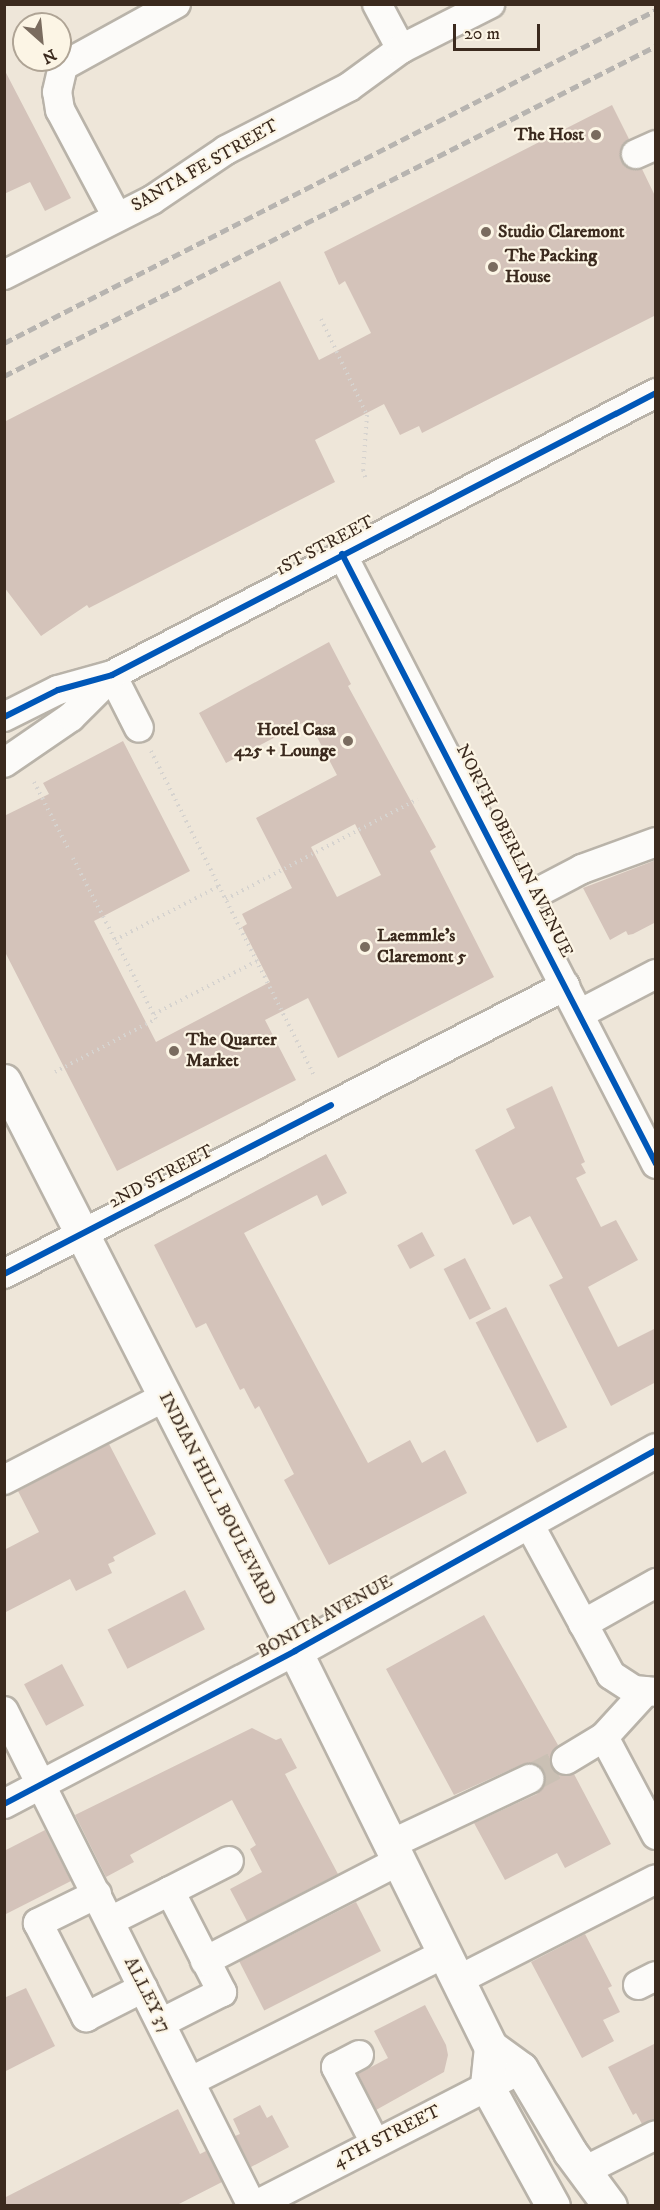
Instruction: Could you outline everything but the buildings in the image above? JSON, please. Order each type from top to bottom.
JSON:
[{"type":"main road","name":"INDIAN HILL BOULEVARD","points":[[4,1081],[296,1651],[491,2047],[521,2069],[584,2171],[610,2205]]},
{"type":"main road","name":"BONITA AVENUE","points":[[296,1651],[656,1450]]},
{"type":"main road","points":[[491,2047],[487,2086],[553,2205]]},
{"type":"street","points":[[117,217],[60,110],[57,92],[63,66],[176,4]]},
{"type":"street","points":[[377,4],[400,49]]},
{"type":"street","name":"SANTA FE STREET","points":[[4,275],[152,200],[226,150],[349,87],[400,49],[490,4]]},
{"type":"street","name":"1ST STREET","points":[[7,709],[58,690],[112,675],[656,393]]},
{"type":"street","name":"NORTH OBERLIN AVENUE","points":[[342,554],[523,900],[656,1164]]},
{"type":"street","points":[[112,675],[139,728]]},
{"type":"street","name":"1ST STREET","points":[[4,763],[71,717],[112,675]]},
{"type":"street","points":[[523,900],[582,869],[656,842]]},
{"type":"street","points":[[580,1013],[656,974]]},
{"type":"street","name":"2ND STREET","points":[[4,1274],[565,986]]},
{"type":"street","points":[[4,1480],[165,1397]]},
{"type":"street","points":[[528,1522],[611,1675],[634,1690],[651,1691]]},
{"type":"street","points":[[583,1624],[656,1583]]},
{"type":"street","name":"BONITA AVENUE","points":[[4,1804],[296,1651]]},
{"type":"street","points":[[566,1760],[604,1737],[651,1691]]},
{"type":"street","name":"ALLEY 37","points":[[4,1711],[253,2205]]},
{"type":"street","points":[[604,1737],[656,1835]]},
{"type":"street","points":[[205,1960],[529,1779]]},
{"type":"street","points":[[110,1921],[229,1861]]},
{"type":"street","points":[[191,2081],[656,1879]]},
{"type":"street","points":[[161,2023],[222,1992],[170,1891]]},
{"type":"street","points":[[97,1894],[38,1923],[86,2017],[143,1988]]},
{"type":"street","points":[[359,2055],[336,2067],[375,2144]]},
{"type":"street","name":"4TH STREET","points":[[253,2205],[521,2069]]},
{"type":"street","points":[[584,2171],[656,2135]]},
{"type":"path","points":[[321,319],[367,415],[363,470],[366,479]]},
{"type":"path","points":[[139,728],[315,1077]]},
{"type":"path","points":[[34,782],[69,850]]},
{"type":"path","points":[[226,899],[418,799]]},
{"type":"path","points":[[55,1072],[156,1018],[73,858]]},
{"type":"path","points":[[115,940],[219,886]]},
{"type":"path","points":[[154,1014],[257,961]]},
{"type":"tunnel","points":[[529,1779],[566,1760]]},
{"type":"railway","points":[[4,343],[656,10]]},
{"type":"railway","points":[[4,376],[656,46]]},
{"type":"cycle path","points":[[4,717],[58,690],[112,675],[656,393]]},
{"type":"cycle path","points":[[342,554],[656,1164]]},
{"type":"cycle path","points":[[4,1274],[331,1105]]},
{"type":"cycle path","points":[[4,1804],[295,1651],[656,1450]]},
{"type":"place","name":"The Host","points":[[596,135]]},
{"type":"place","name":"Studio Claremont","points":[[486,232]]},
{"type":"place","name":"The Packing House","points":[[493,267]]},
{"type":"place","name":"Hotel Casa 425 + Lounge","points":[[348,741]]},
{"type":"place","name":"Laemmle's Claremont 5","points":[[365,947]]},
{"type":"place","name":"The Quarter Market","points":[[174,1051]]}]
